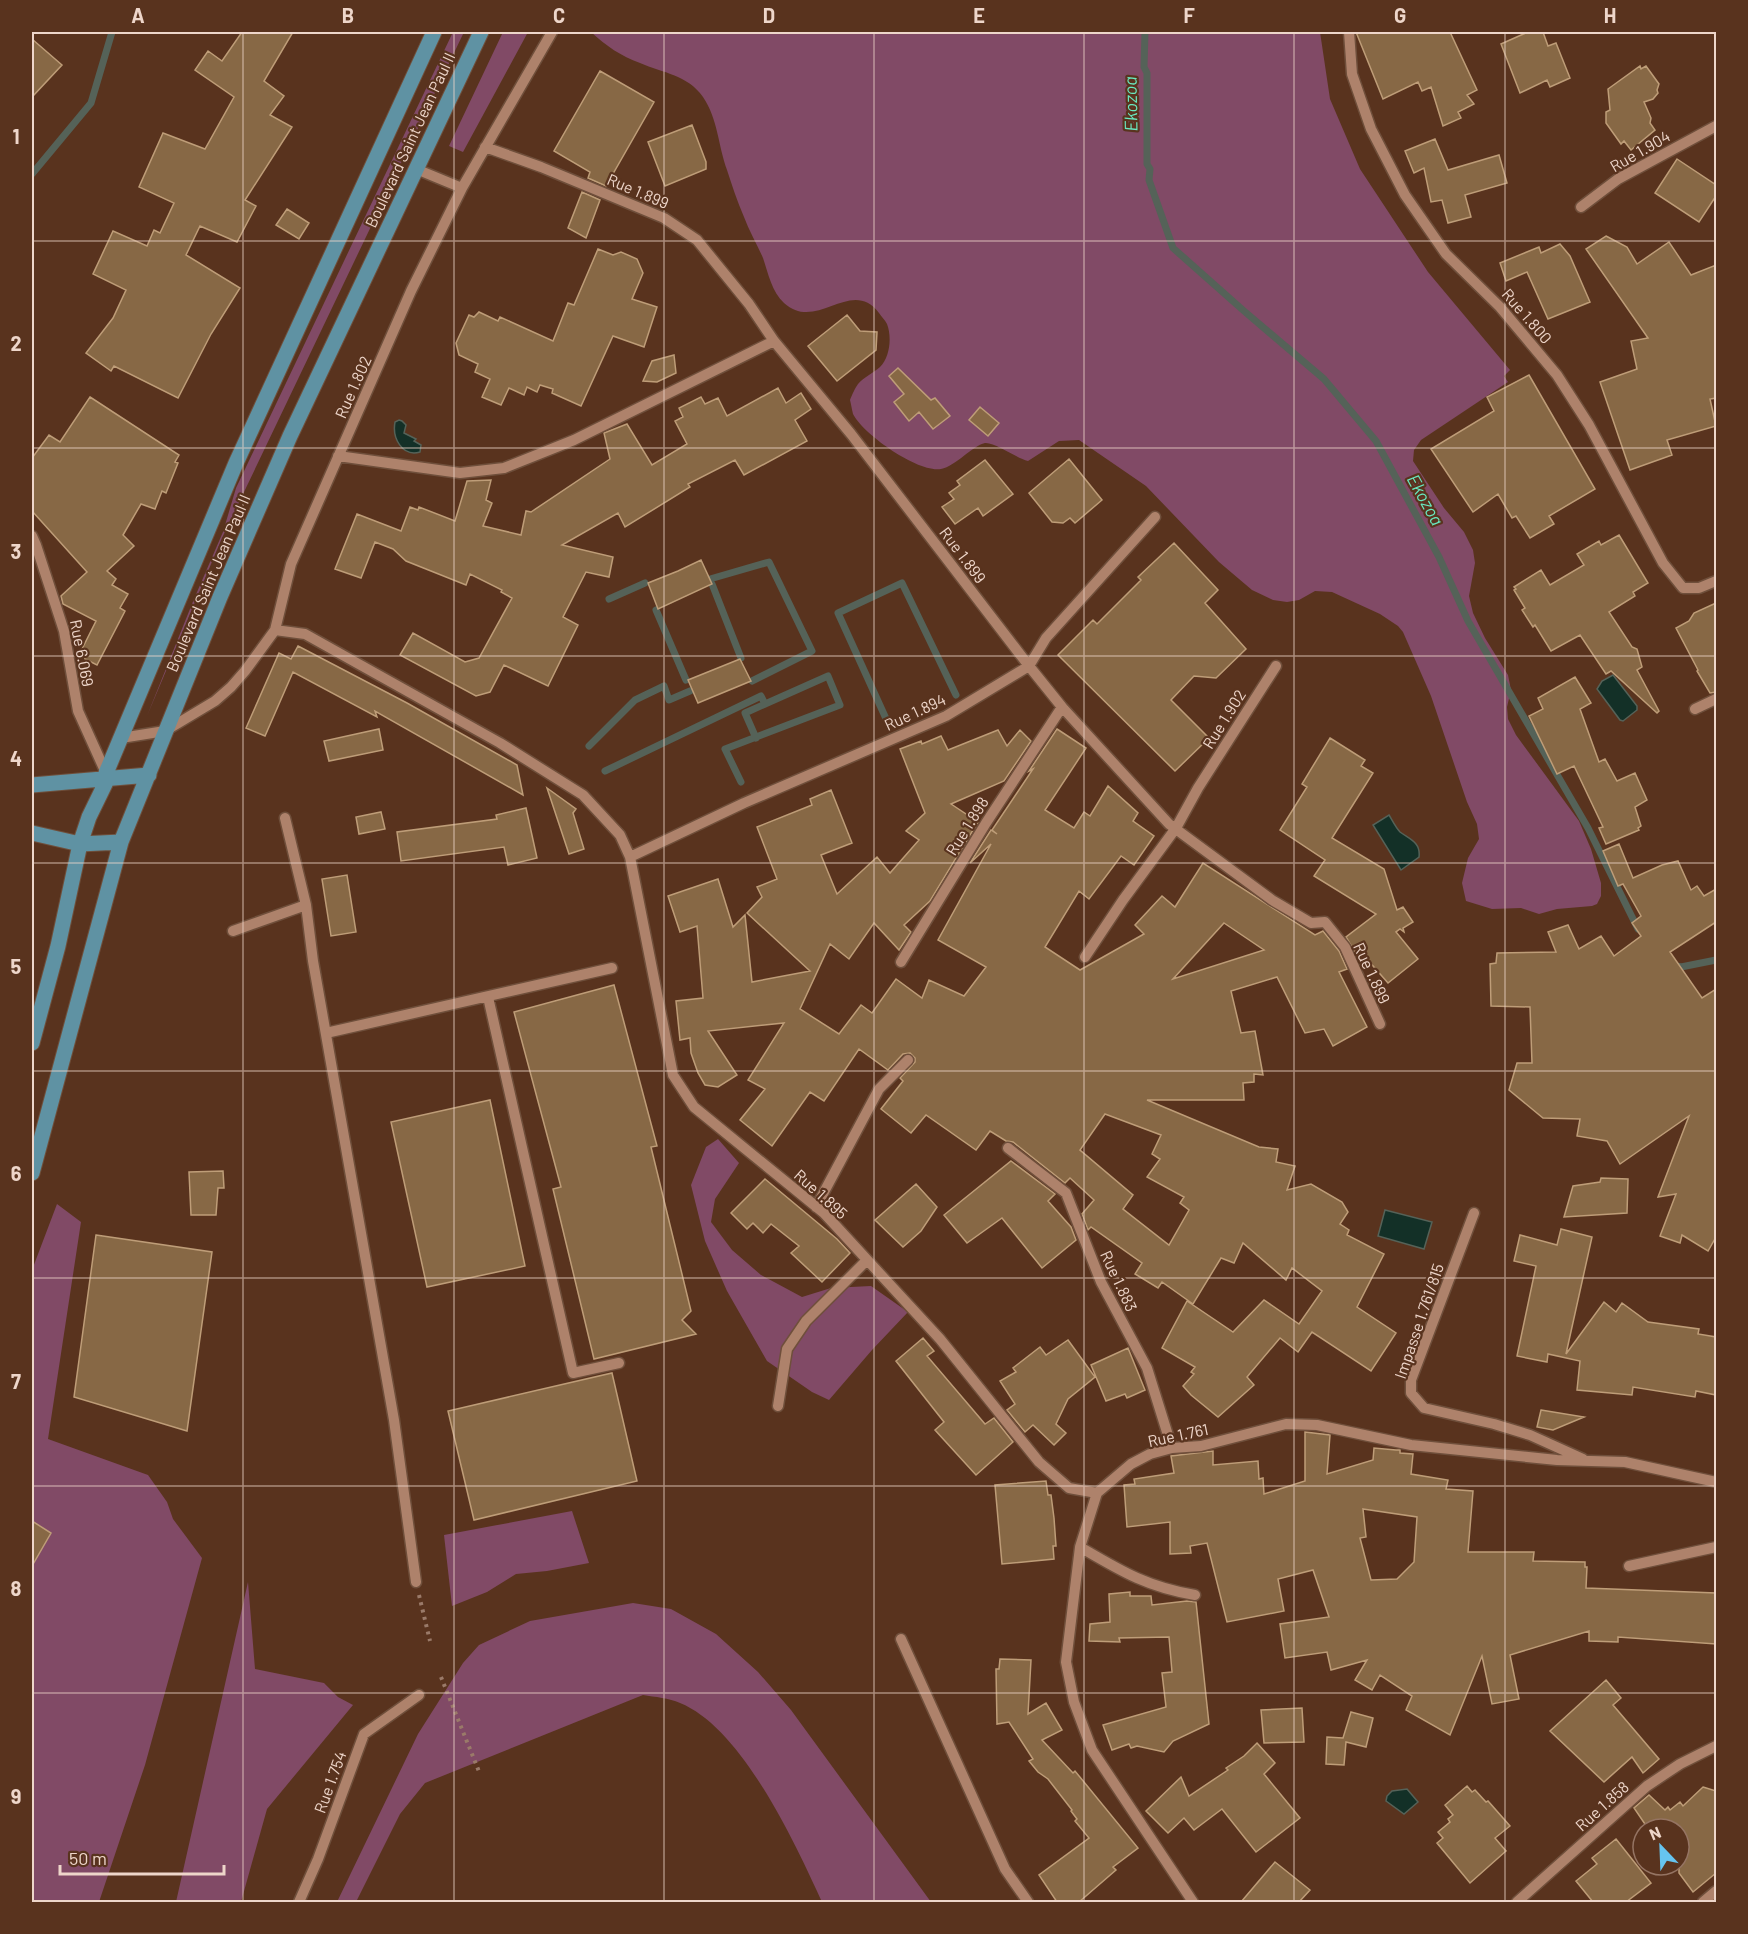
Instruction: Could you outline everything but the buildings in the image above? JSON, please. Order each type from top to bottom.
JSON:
[{"type":"main road","name":"Boulevard Saint Jean Paul II","points":[[32,1043],[58,946],[80,844],[89,817],[236,463],[434,32]]},
{"type":"main road","name":"Boulevard Saint Jean Paul II","points":[[32,1173],[121,842],[220,597],[290,436],[482,32]]},
{"type":"main road","points":[[32,785],[107,776],[149,775]]},
{"type":"main road","points":[[32,833],[80,844],[121,842]]},
{"type":"street","name":"Rue 1.802","points":[[165,731],[231,687],[276,630],[291,564],[411,291],[462,188],[552,32]]},
{"type":"street","name":"Rue 1.800","points":[[1349,32],[1352,74],[1371,129],[1405,195],[1446,254],[1500,307],[1557,375],[1589,425],[1663,563],[1683,588],[1699,588],[1716,581]]},
{"type":"street","name":"Rue 1.904","points":[[1581,207],[1618,179],[1716,126]]},
{"type":"street","name":"Rue 1.899","points":[[485,147],[542,167],[664,218],[697,240],[749,304],[774,341],[851,434],[1062,707],[1169,824],[1272,900],[1311,924],[1325,922],[1345,947],[1380,1024]]},
{"type":"street","points":[[416,169],[462,188]]},
{"type":"street","points":[[339,456],[460,473],[504,468],[574,440],[774,341]]},
{"type":"street","name":"Rue 1.894","points":[[630,857],[744,803],[946,716],[1029,666],[1047,638],[1155,518]]},
{"type":"street","name":"Rue 6.069","points":[[32,536],[64,631],[78,711],[107,776]]},
{"type":"street","name":"Rue 1.895","points":[[276,630],[305,634],[500,743],[583,795],[620,835],[630,857],[673,1075],[694,1107],[816,1207],[940,1339],[1039,1462],[1069,1488],[1097,1493]]},
{"type":"street","name":"Rue 1.902","points":[[1085,957],[1123,900],[1176,828],[1198,788],[1275,666]]},
{"type":"street","points":[[1695,709],[1716,699]]},
{"type":"street","name":"Rue 1.898","points":[[901,962],[986,823],[1062,707]]},
{"type":"street","points":[[121,738],[165,731]]},
{"type":"street","points":[[285,818],[306,905],[326,1033],[394,1420],[416,1582]]},
{"type":"street","points":[[233,931],[306,905]]},
{"type":"street","points":[[326,1033],[612,968]]},
{"type":"street","points":[[488,997],[573,1373],[619,1363]]},
{"type":"street","points":[[816,1207],[879,1089],[908,1060]]},
{"type":"street","name":"Rue 1.883","points":[[1008,1148],[1066,1193],[1101,1282],[1147,1368],[1172,1448]]},
{"type":"street","name":"Impasse 1.761/815","points":[[1474,1213],[1411,1380],[1411,1393],[1424,1408],[1530,1435],[1589,1461]]},
{"type":"street","points":[[778,1406],[787,1349],[807,1321],[867,1260]]},
{"type":"street","name":"Rue 1.761","points":[[1097,1493],[1131,1464],[1150,1454],[1172,1448],[1201,1446],[1286,1424],[1317,1425],[1411,1445],[1557,1460],[1625,1462],[1716,1482]]},
{"type":"street","points":[[1097,1493],[1080,1547],[1066,1662],[1074,1701],[1092,1750],[1193,1902]]},
{"type":"street","points":[[1080,1547],[1131,1577],[1167,1590],[1195,1594]]},
{"type":"street","points":[[1629,1566],[1716,1547]]},
{"type":"street","points":[[901,1639],[1005,1869],[1028,1902]]},
{"type":"street","name":"Rue 1.754","points":[[299,1902],[318,1859],[364,1734],[419,1695]]},
{"type":"street","name":"Rue 1.858","points":[[1517,1902],[1647,1786],[1680,1764],[1716,1746]]},
{"type":"street","points":[[1703,1902],[1716,1891]]},
{"type":"path","points":[[416,1582],[430,1641]]},
{"type":"path","points":[[441,1677],[480,1774]]},
{"type":"shaded area","points":[[453,32],[464,32],[222,538],[147,716],[223,532],[236,488]]},
{"type":"shaded area","points":[[503,32],[528,32],[463,152],[449,146]]},
{"type":"shaded area","points":[[591,32],[1320,32],[1330,99],[1360,169],[1428,272],[1510,370],[1504,376],[1508,382],[1421,440],[1414,450],[1413,461],[1444,508],[1464,532],[1473,550],[1475,563],[1469,596],[1473,613],[1485,638],[1508,675],[1511,690],[1507,707],[1508,719],[1516,735],[1579,821],[1591,849],[1601,883],[1601,896],[1597,904],[1557,909],[1539,914],[1521,908],[1492,909],[1466,901],[1462,883],[1468,858],[1479,839],[1477,824],[1467,802],[1431,696],[1403,632],[1380,614],[1332,592],[1315,591],[1299,600],[1287,602],[1273,600],[1252,590],[1219,562],[1146,486],[1079,440],[1059,441],[1028,461],[985,443],[947,467],[931,469],[892,451],[868,432],[853,414],[850,400],[858,384],[880,367],[886,358],[890,341],[889,329],[885,321],[868,303],[857,300],[845,301],[809,312],[796,311],[784,303],[773,288],[763,258],[739,205],[724,161],[712,114],[703,97],[683,79],[626,57]]},
{"type":"shaded area","points":[[399,420],[406,425],[404,433],[416,439],[414,441],[421,445],[420,452],[408,452],[400,445],[394,428],[395,422]]},
{"type":"shaded area","points":[[1613,675],[1637,706],[1637,710],[1623,721],[1597,689],[1602,681]]},
{"type":"shaded area","points":[[1389,815],[1400,832],[1416,844],[1419,852],[1419,857],[1401,870],[1373,825]]},
{"type":"shaded area","points":[[718,1139],[739,1163],[715,1199],[711,1222],[732,1250],[761,1275],[802,1297],[831,1288],[871,1286],[908,1312],[829,1400],[812,1392],[767,1361],[727,1291],[705,1241],[691,1185],[706,1147]]},
{"type":"shaded area","points":[[57,1204],[81,1222],[48,1439],[148,1475],[167,1502],[173,1519],[202,1558],[145,1765],[99,1902],[32,1902],[32,1270]]},
{"type":"shaded area","points":[[1385,1210],[1432,1222],[1424,1249],[1378,1236]]},
{"type":"shaded area","points":[[572,1511],[589,1563],[516,1574],[487,1592],[452,1606],[444,1535]]},
{"type":"shaded area","points":[[248,1582],[255,1669],[324,1683],[338,1697],[353,1705],[267,1809],[241,1902],[176,1902]]},
{"type":"shaded area","points":[[633,1603],[671,1609],[716,1634],[758,1672],[791,1710],[931,1902],[822,1902],[782,1820],[745,1761],[725,1736],[703,1716],[680,1703],[643,1695],[425,1783],[400,1814],[356,1902],[337,1902],[418,1734],[463,1663],[479,1645],[530,1621]]},
{"type":"shaded area","points":[[1407,1789],[1418,1802],[1404,1814],[1386,1801],[1392,1791]]},
{"type":"waterway","points":[[32,174],[91,103],[112,32]]},
{"type":"waterway","name":"Ekozoa","points":[[1145,32],[1144,67],[1147,73],[1149,180],[1173,248],[1324,379],[1376,441],[1439,557],[1468,621],[1588,828],[1638,929]]},
{"type":"waterway","points":[[710,579],[769,562],[812,651],[752,681]]},
{"type":"waterway","points":[[609,599],[645,583]]},
{"type":"waterway","points":[[888,723],[838,613],[902,583],[956,695]]},
{"type":"waterway","points":[[712,584],[741,658]]},
{"type":"waterway","points":[[656,610],[686,680]]},
{"type":"waterway","points":[[741,782],[725,749],[840,705],[828,676],[745,713],[756,738]]},
{"type":"waterway","points":[[589,746],[635,700],[664,686],[669,700],[690,691]]},
{"type":"waterway","points":[[605,771],[761,696],[765,704]]},
{"type":"waterway","name":"Ekozoa","points":[[1672,965],[1681,967],[1716,960]]}]
